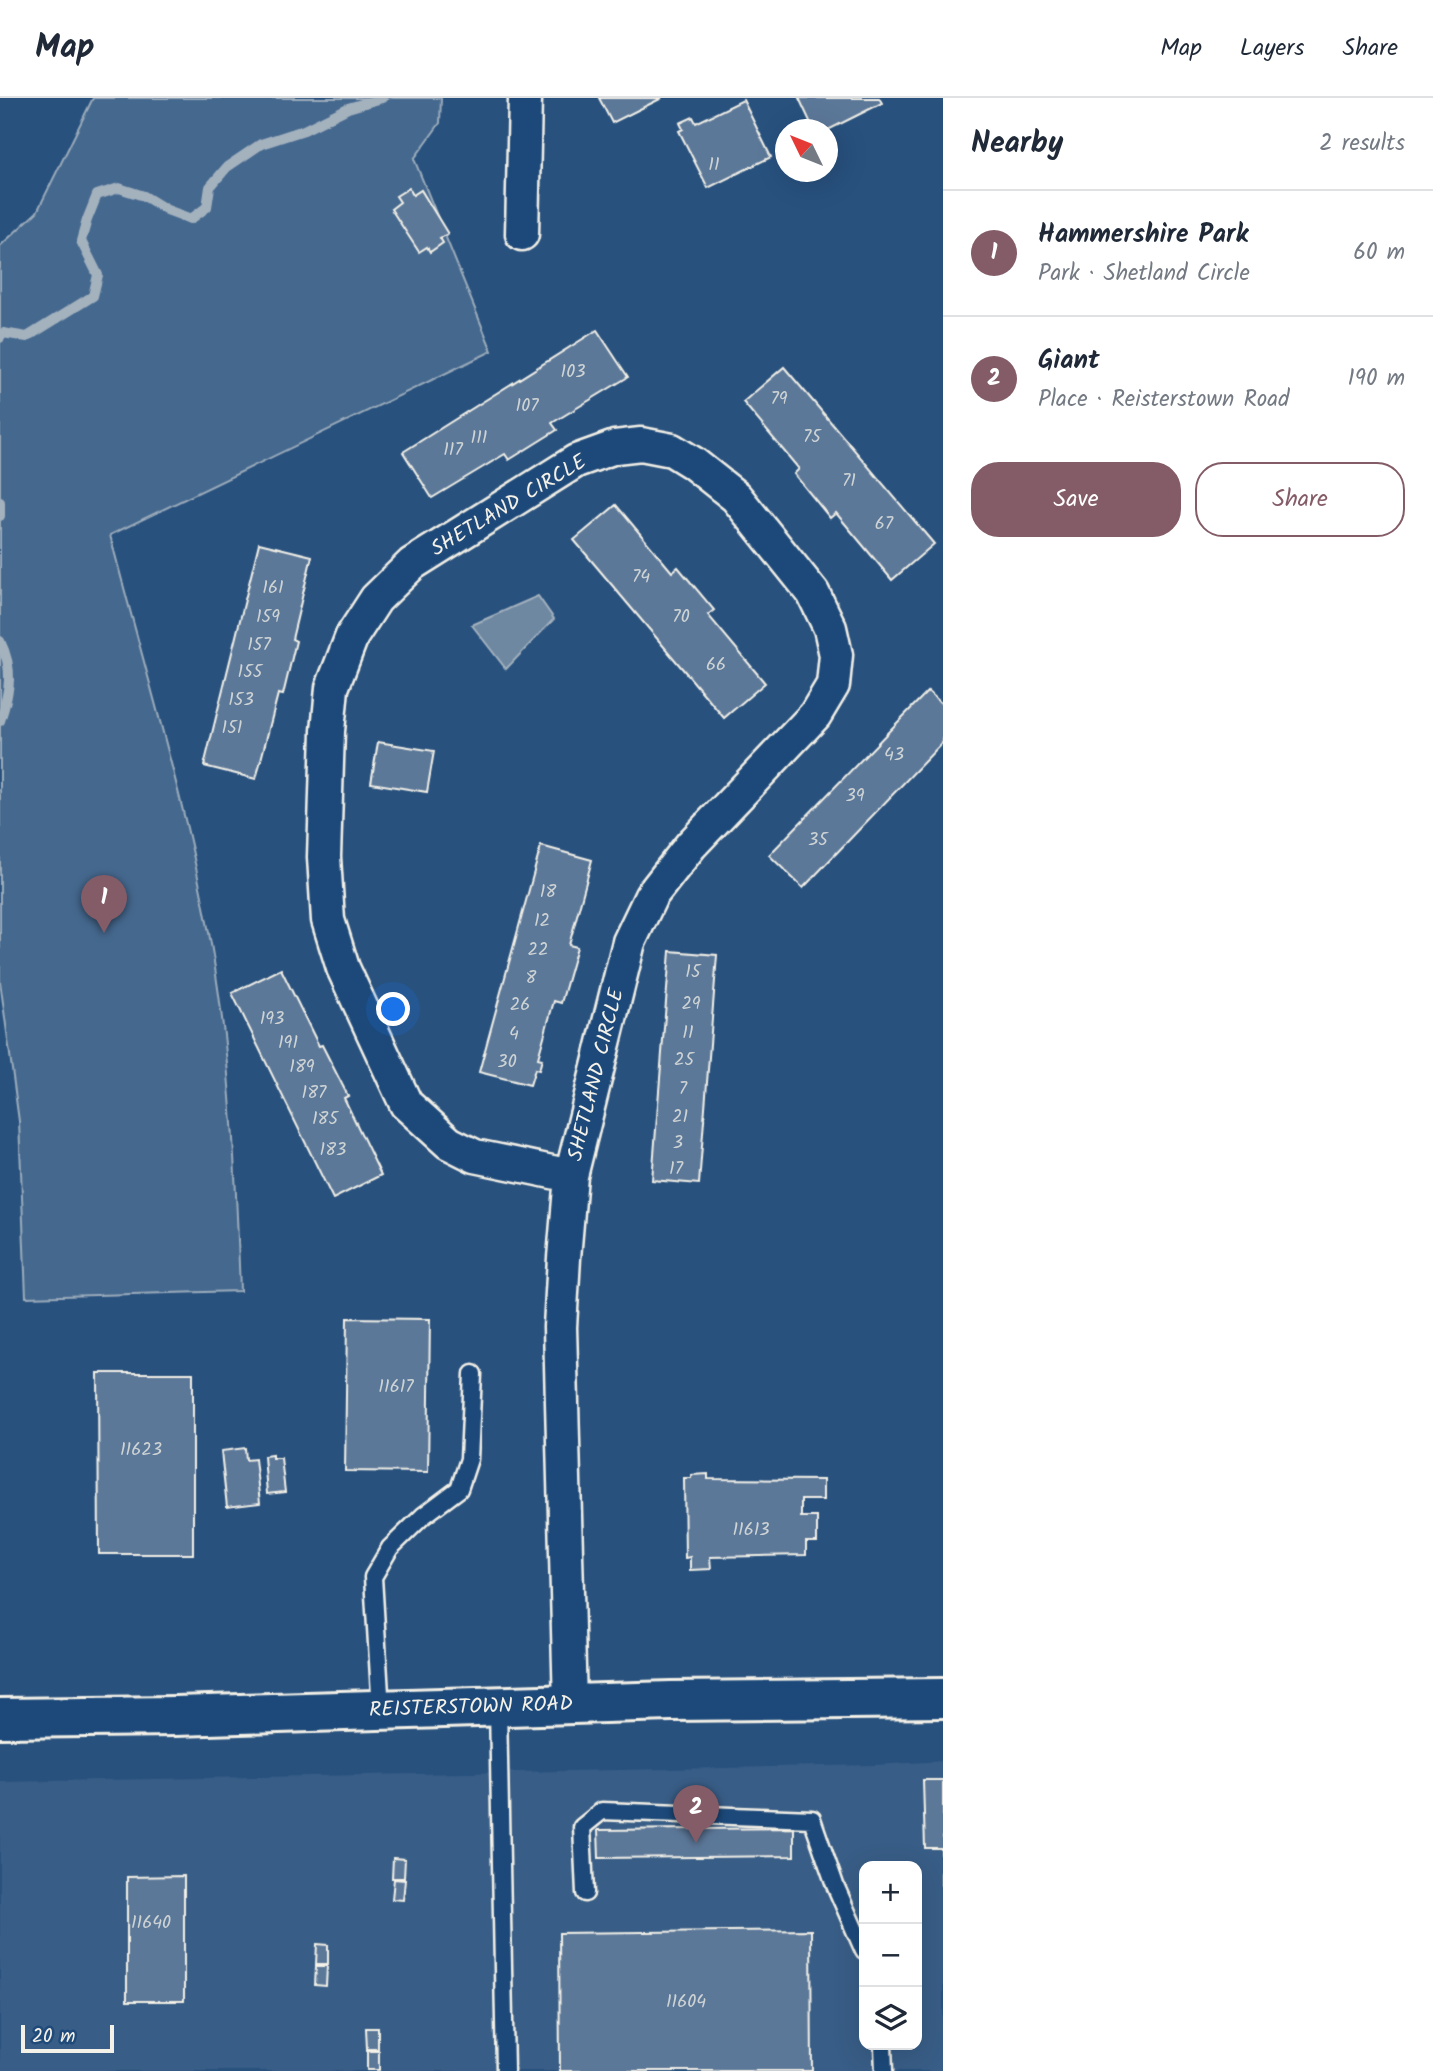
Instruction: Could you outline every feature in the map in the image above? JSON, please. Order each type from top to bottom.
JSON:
[{"type":"main road","name":"REISTERSTOWN ROAD","points":[[0,1718],[380,1711],[671,1701],[943,1698]]},
{"type":"street","points":[[522,234],[525,98]]},
{"type":"street","name":"SHETLAND CIRCLE","points":[[570,1705],[560,1327],[564,1258],[572,1176],[629,942],[651,896],[691,845],[815,715],[833,685],[836,655],[830,628],[813,593],[736,498],[694,463],[672,450],[641,444],[615,447],[576,461],[412,564],[376,599],[352,636],[332,688],[324,857],[328,920],[343,968],[406,1104],[449,1143],[475,1156],[572,1176]]},
{"type":"lane","points":[[380,1711],[373,1577],[390,1548],[423,1516],[459,1489],[469,1459],[473,1374]]},
{"type":"lane","points":[[498,1707],[505,2071]]},
{"type":"lane","points":[[585,1893],[582,1827],[602,1811],[812,1819],[835,1885],[859,1940]]},
{"type":"lane","points":[[883,2050],[884,2071]]},
{"type":"shaded area","points":[[93,98],[441,98],[440,123],[414,159],[492,351],[110,535],[168,750],[194,859],[215,968],[229,1089],[240,1291],[26,1297],[19,1121],[0,981],[0,246],[37,212]]},
{"type":"shaded area","points":[[538,596],[554,619],[506,669],[472,625]]},
{"type":"shaded area","points":[[943,1761],[943,2071],[0,2071],[0,1782],[873,1765]]},
{"type":"building","points":[[599,98],[662,98],[612,123]]},
{"type":"building","points":[[799,98],[879,98],[882,103],[838,125],[838,119],[809,119]]},
{"type":"building","points":[[743,100],[771,157],[708,188],[679,131],[683,129],[680,123],[693,117],[696,123]]},
{"type":"building","points":[[409,188],[413,195],[421,190],[448,234],[440,238],[443,243],[430,252],[427,247],[419,252],[391,209],[400,202],[396,196]]},
{"type":"building","points":[[597,330],[628,377],[552,423],[557,430],[509,460],[505,454],[432,498],[403,452]]},
{"type":"building","points":[[784,367],[934,544],[892,580],[836,513],[830,518],[794,474],[799,469],[743,402]]},
{"type":"building","points":[[616,505],[672,572],[678,567],[714,610],[708,615],[765,683],[724,718],[574,540]]},
{"type":"building","points":[[259,543],[312,556],[292,639],[296,641],[283,695],[278,694],[256,779],[204,766]]},
{"type":"building","points":[[928,691],[943,705],[943,742],[803,888],[769,855]]},
{"type":"building","points":[[378,742],[434,751],[427,792],[371,783]]},
{"type":"building","points":[[541,846],[592,860],[569,945],[577,947],[561,1003],[554,1001],[538,1058],[542,1059],[539,1070],[535,1069],[530,1085],[479,1072]]},
{"type":"building","points":[[670,951],[717,955],[699,1184],[652,1180]]},
{"type":"building","points":[[281,969],[319,1046],[322,1045],[348,1096],[344,1098],[381,1175],[333,1199],[232,993]]},
{"type":"building","points":[[347,1318],[430,1319],[428,1472],[345,1471]]},
{"type":"building","points":[[98,1373],[193,1373],[193,1554],[99,1554]]},
{"type":"building","points":[[245,1448],[246,1460],[255,1459],[260,1503],[227,1507],[221,1451]]},
{"type":"building","points":[[272,1455],[272,1458],[281,1458],[285,1492],[267,1494],[264,1456]]},
{"type":"building","points":[[708,1474],[708,1479],[823,1480],[823,1500],[801,1500],[801,1517],[817,1517],[817,1542],[806,1542],[806,1555],[710,1557],[711,1569],[690,1570],[690,1557],[685,1558],[684,1478]]},
{"type":"building","points":[[923,1780],[943,1780],[943,1885],[941,1848],[925,1848]]},
{"type":"building","points":[[794,1828],[794,1856],[599,1858],[598,1830]]},
{"type":"building","points":[[393,1858],[405,1859],[404,1878],[392,1878]]},
{"type":"building","points":[[184,1876],[184,2001],[127,2001],[127,1877]]},
{"type":"building","points":[[394,1879],[405,1880],[403,1900],[392,1899]]},
{"type":"building","points":[[811,1930],[812,2071],[560,2071],[559,1933]]},
{"type":"building","points":[[317,1944],[328,1945],[328,1964],[316,1964]]},
{"type":"building","points":[[316,1966],[327,1966],[326,1986],[315,1985]]},
{"type":"building","points":[[366,2028],[378,2028],[378,2049],[367,2049]]},
{"type":"building","points":[[367,2051],[379,2051],[379,2070],[367,2070]]},
{"type":"waterway","points":[[0,338],[3,333],[27,337],[93,296],[98,275],[81,241],[97,195],[119,188],[144,196],[167,210],[191,219],[207,207],[210,187],[227,167],[261,144],[304,130],[348,108],[382,98]]},
{"type":"waterway","points":[[0,502],[0,516]]},
{"type":"waterway","points":[[0,641],[9,671],[6,700],[0,721]]},
{"type":"place","name":"Hammershire Park","points":[[104,933]]},
{"type":"place","name":"Giant","points":[[696,1843]]}]
